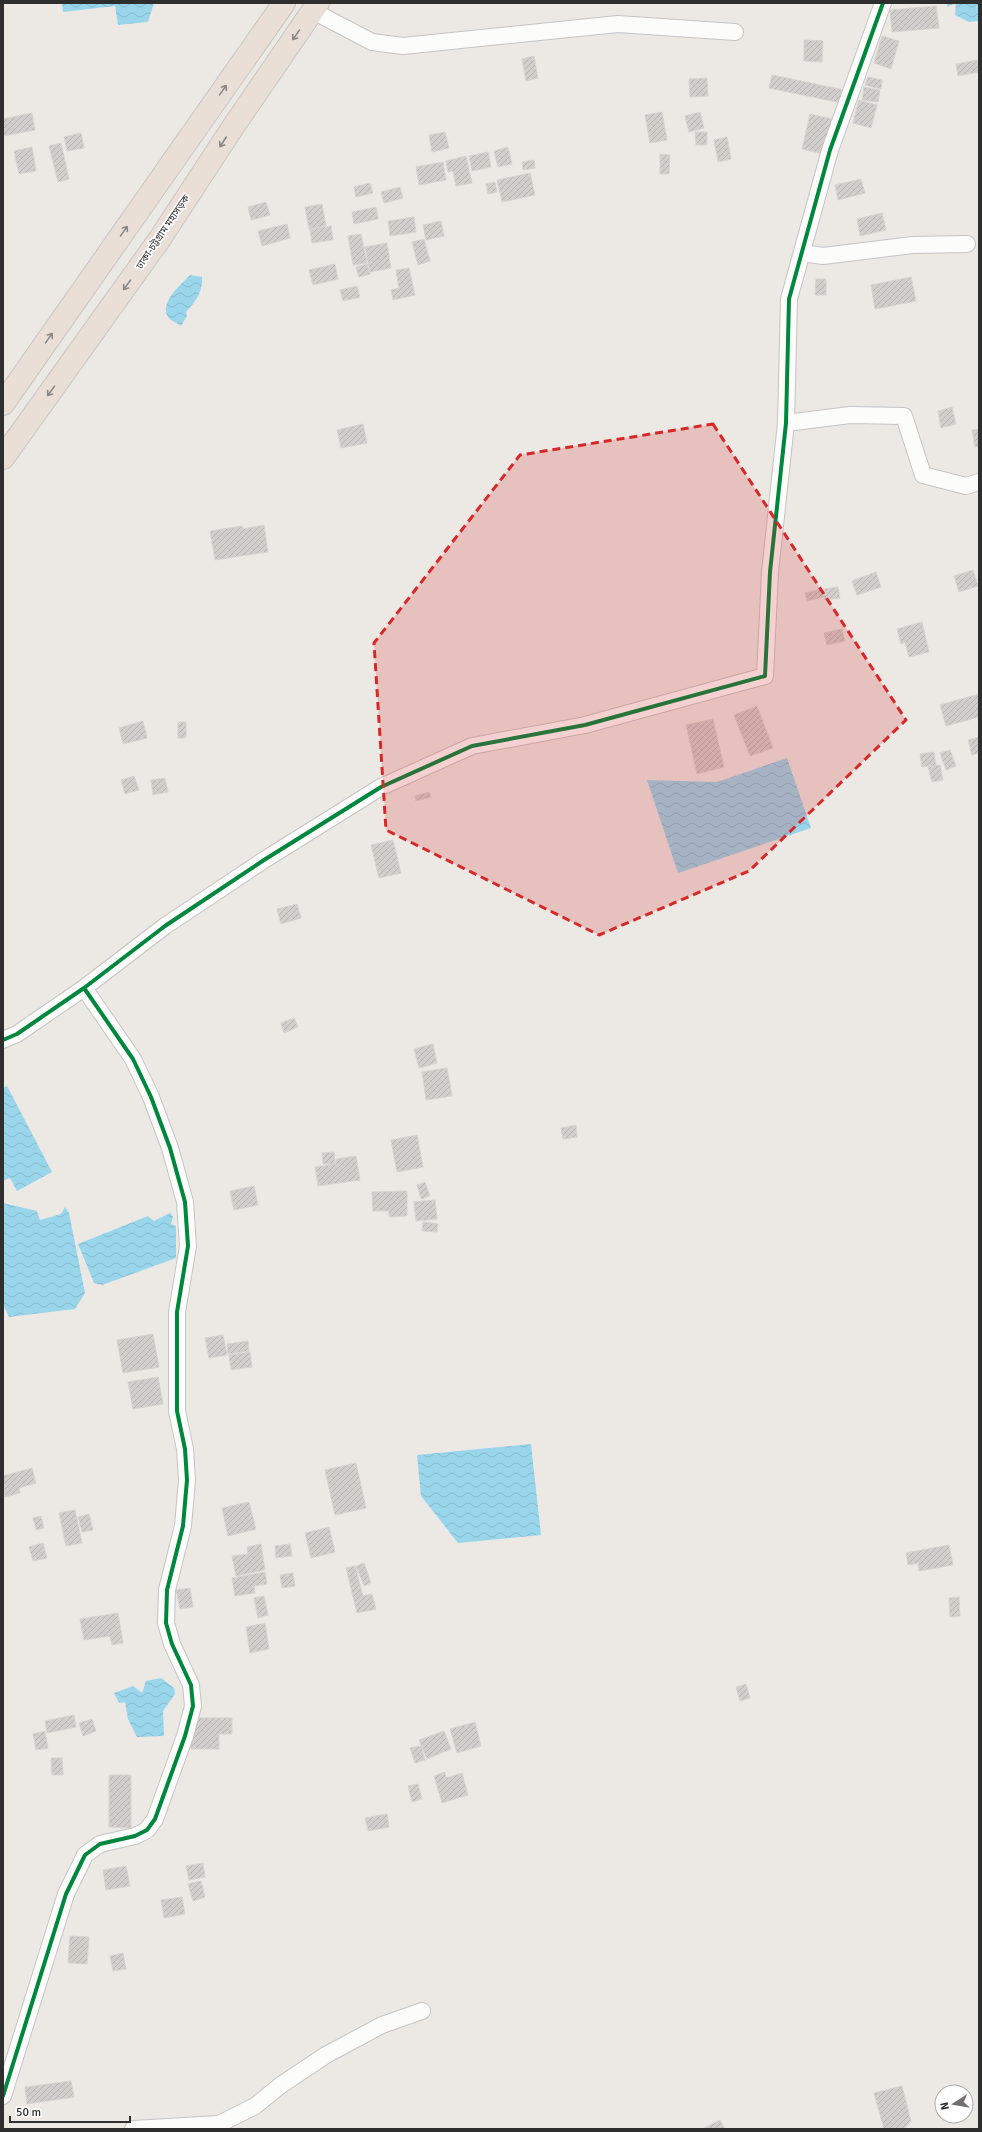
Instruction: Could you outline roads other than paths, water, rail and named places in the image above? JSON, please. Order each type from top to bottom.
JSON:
[{"type":"highway","points":[[3,404],[284,3]]},
{"type":"highway","name":"ঢাকা-চট্টগ্রাম মহাসড়ক","points":[[3,458],[159,240],[233,127],[316,7]]},
{"type":"street","points":[[3,1040],[17,1034],[84,988],[165,926],[237,877],[381,787],[472,746],[585,725],[765,676],[770,572],[786,423],[789,299],[830,150],[883,3]]},
{"type":"street","points":[[316,7],[372,42],[403,46],[618,24],[735,32]]},
{"type":"street","points":[[802,254],[823,256],[913,245],[967,244]]},
{"type":"street","points":[[786,423],[850,415],[904,416],[923,475],[966,486],[979,482]]},
{"type":"street","points":[[3,2096],[66,1894],[85,1855],[100,1844],[135,1836],[147,1830],[156,1819],[185,1736],[193,1706],[191,1686],[172,1644],[166,1623],[167,1590],[183,1526],[187,1480],[185,1449],[177,1411],[177,1312],[188,1246],[185,1202],[170,1148],[151,1097],[133,1059],[84,988]]},
{"type":"street","points":[[133,2129],[219,2124],[255,2106],[282,2085],[326,2055],[382,2025],[422,2011]]},
{"type":"water","points":[[62,3],[154,3],[148,22],[118,25],[115,6],[63,12]]},
{"type":"water","points":[[947,3],[956,3],[947,7]]},
{"type":"water","points":[[956,3],[979,3],[979,21],[969,22],[955,15]]},
{"type":"water","points":[[190,275],[202,277],[202,282],[200,292],[196,300],[186,312],[187,316],[181,326],[168,317],[166,306],[172,294]]},
{"type":"water","points":[[787,758],[811,828],[678,873],[647,780],[717,782]]},
{"type":"water","points":[[7,1086],[52,1172],[17,1191],[10,1178],[3,1181],[3,1088]]},
{"type":"water","points":[[3,1203],[37,1211],[40,1220],[61,1214],[65,1207],[69,1213],[85,1293],[75,1309],[9,1317],[3,1304]]},
{"type":"water","points":[[170,1213],[173,1217],[171,1224],[176,1226],[176,1258],[102,1285],[94,1283],[78,1244],[148,1216],[154,1221]]},
{"type":"water","points":[[531,1444],[541,1535],[458,1543],[421,1496],[417,1455]]},
{"type":"water","points":[[161,1678],[174,1688],[175,1694],[163,1711],[164,1736],[137,1737],[128,1719],[125,1702],[119,1703],[114,1693],[133,1686],[142,1693],[146,1681]]}]
